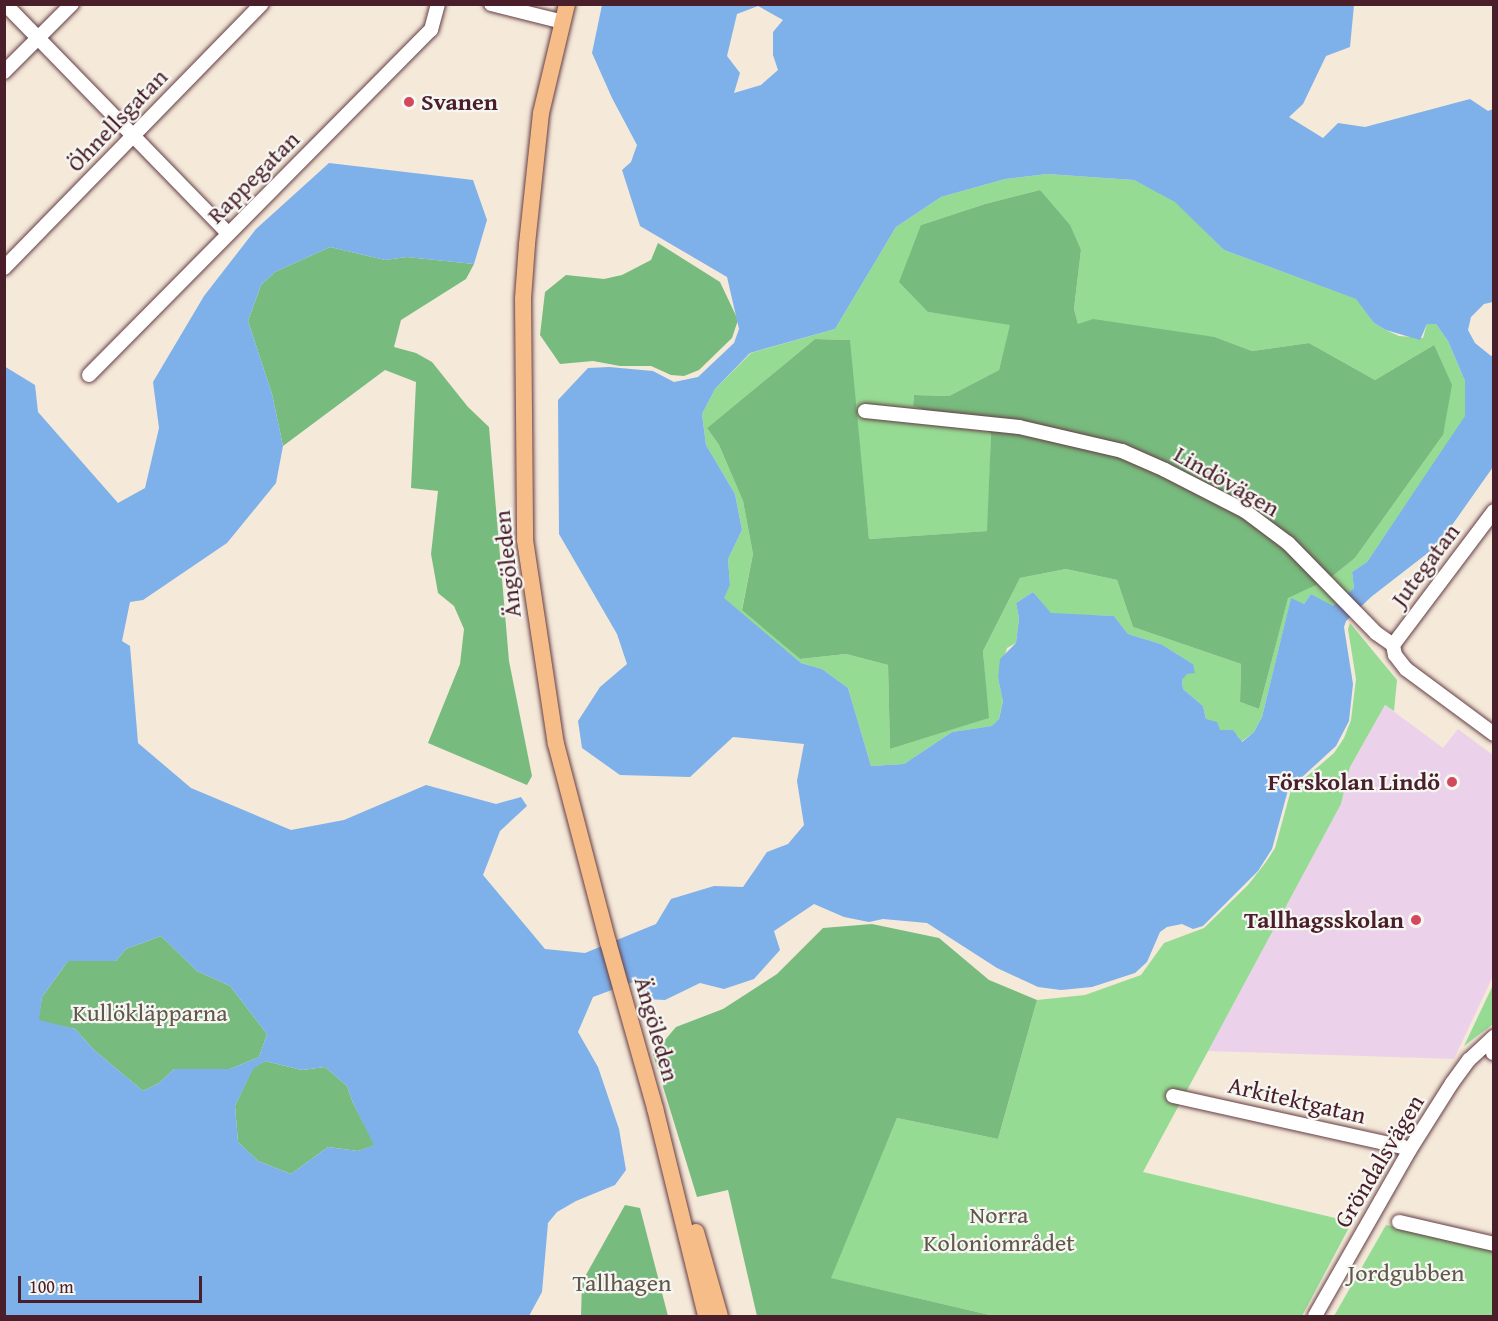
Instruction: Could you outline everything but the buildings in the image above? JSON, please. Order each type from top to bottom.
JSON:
[{"type":"main road","name":"Ängöleden","points":[[567,4],[541,113],[523,298],[525,540],[556,744],[655,1108],[720,1317]]},
{"type":"main road","name":"Ängöleden","points":[[655,1108],[706,1317]]},
{"type":"street","points":[[5,4],[228,233]]},
{"type":"street","points":[[4,72],[72,4]]},
{"type":"street","name":"Öhnellsgatan","points":[[4,268],[262,4]]},
{"type":"street","name":"Rappegatan","points":[[89,375],[431,30],[438,4]]},
{"type":"street","points":[[491,4],[563,22]]},
{"type":"street","name":"Lindövägen","points":[[865,411],[1019,427],[1122,451],[1166,470],[1245,511],[1288,543],[1376,633],[1393,645],[1395,655],[1406,669],[1494,734]]},
{"type":"street","name":"Jutegatan","points":[[1393,645],[1494,511]]},
{"type":"street","name":"Gröndalsvägen","points":[[1315,1317],[1409,1151],[1452,1083],[1469,1060],[1494,1037]]},
{"type":"street","name":"Arkitektgatan","points":[[1173,1096],[1403,1147],[1409,1151]]},
{"type":"street","points":[[1399,1222],[1494,1244]]},
{"type":"shaded area","points":[[1385,705],[1443,748],[1458,729],[1493,755],[1493,976],[1454,1059],[1208,1051],[1341,804],[1350,767]]},
{"type":"green space","points":[[1047,174],[1134,180],[1175,201],[1224,250],[1357,299],[1374,323],[1386,330],[1399,336],[1423,338],[1427,324],[1436,324],[1448,341],[1465,381],[1466,416],[1367,562],[1352,572],[1354,588],[1333,607],[1311,594],[1304,604],[1291,599],[1262,717],[1254,732],[1241,742],[1238,736],[1220,731],[1206,719],[1203,706],[1183,689],[1182,680],[1193,664],[1161,644],[1128,634],[1114,616],[1051,614],[1033,592],[1016,603],[1019,618],[1016,643],[1007,648],[998,678],[1003,700],[999,719],[993,726],[952,732],[904,764],[871,766],[848,688],[822,669],[801,663],[723,598],[730,585],[728,559],[742,530],[735,494],[706,445],[702,414],[715,389],[751,353],[835,329],[896,227],[941,197],[1005,179]],"holes":[[[1040,190],[1081,250],[1074,309],[1078,324],[1215,337],[1252,351],[1309,343],[1375,380],[1434,345],[1443,435],[1355,558],[1329,579],[1288,597],[1259,709],[1240,702],[1241,664],[1133,627],[1117,580],[1066,569],[1020,578],[983,651],[988,718],[890,749],[888,665],[846,654],[800,659],[742,609],[753,554],[743,501],[719,445],[707,428],[815,339],[849,340],[869,539],[988,531],[991,433],[913,406],[914,395],[949,396],[999,370],[1011,324],[928,312],[921,225],[985,204]]]},
{"type":"green space","points":[[1040,190],[1070,225],[1081,250],[1074,309],[1078,324],[1093,319],[1215,337],[1252,351],[1309,343],[1375,380],[1434,345],[1452,385],[1443,435],[1355,558],[1329,579],[1288,598],[1259,709],[1240,702],[1241,664],[1133,627],[1117,580],[1066,569],[1020,578],[983,651],[989,718],[890,749],[888,665],[846,654],[800,659],[742,610],[753,554],[743,501],[719,445],[707,428],[815,339],[850,340],[869,539],[987,531],[991,433],[913,406],[914,395],[949,396],[999,370],[1010,325],[928,312],[899,282],[921,225],[985,204]]},
{"type":"green space","points":[[658,243],[720,282],[738,320],[732,338],[699,370],[684,376],[671,375],[651,366],[620,366],[593,361],[560,364],[540,335],[545,292],[566,275],[604,279],[622,275],[651,260]]},
{"type":"green space","points":[[330,247],[385,260],[407,257],[474,264],[466,279],[401,320],[394,347],[416,353],[432,362],[468,407],[489,427],[509,661],[532,776],[527,785],[428,743],[460,664],[464,629],[454,606],[438,593],[431,554],[438,491],[411,488],[416,382],[385,370],[283,446],[272,394],[248,321],[261,285],[275,272]]},
{"type":"green space","name":"Norra Koloniområdet","points":[[1350,623],[1397,680],[1394,711],[1385,705],[1350,767],[1341,804],[1143,1172],[1352,1222],[1302,1316],[994,1316],[830,1278],[897,1118],[998,1139],[1037,1000],[1085,995],[1141,975],[1164,943],[1204,928],[1248,885],[1275,848],[1291,790],[1334,753],[1344,738],[1351,720],[1356,679],[1348,629]]},
{"type":"green space","points":[[872,924],[939,938],[989,980],[1037,1000],[998,1139],[897,1118],[831,1278],[994,1316],[757,1316],[728,1190],[697,1197],[653,1054],[676,1027],[723,1009],[777,974],[823,928]]},
{"type":"green space","name":"Kullökläpparna","points":[[161,936],[197,971],[230,986],[267,1034],[259,1057],[230,1069],[174,1069],[159,1083],[143,1091],[94,1050],[75,1029],[38,1021],[42,997],[68,961],[116,961],[126,949]]},
{"type":"green space","points":[[1493,985],[1493,1024],[1464,1046]]},
{"type":"green space","name":"Kullökläpparna","points":[[265,1061],[302,1070],[325,1067],[347,1086],[353,1103],[375,1145],[358,1151],[328,1147],[291,1174],[258,1161],[238,1142],[235,1106],[253,1068]]},
{"type":"green space","name":"Tallhagen","points":[[625,1205],[640,1208],[668,1316],[581,1316],[582,1282]]},
{"type":"green space","name":"Jordgubben","points":[[1386,1225],[1493,1248],[1493,1316],[1334,1316]]},
{"type":"water","points":[[602,5],[1354,5],[1350,47],[1326,56],[1303,104],[1289,117],[1323,138],[1338,123],[1365,127],[1470,99],[1488,111],[1493,109],[1493,302],[1484,304],[1471,317],[1468,330],[1475,343],[1491,356],[1493,355],[1493,467],[1438,545],[1371,597],[1346,621],[1344,627],[1353,684],[1349,721],[1336,746],[1288,790],[1272,849],[1258,871],[1203,926],[1193,929],[1182,924],[1167,927],[1160,932],[1147,962],[1135,973],[1092,987],[1061,990],[1038,987],[997,968],[927,923],[883,919],[869,922],[844,917],[814,904],[774,931],[780,950],[754,979],[724,989],[700,983],[665,1000],[646,999],[636,981],[593,997],[578,1032],[598,1067],[619,1129],[626,1170],[615,1185],[576,1201],[557,1212],[548,1223],[542,1292],[529,1316],[5,1316],[4,366],[35,385],[38,412],[118,503],[145,488],[159,428],[153,382],[204,296],[256,229],[329,163],[473,180],[487,220],[474,264],[407,257],[385,260],[330,247],[275,272],[261,285],[248,321],[272,394],[283,446],[276,483],[227,543],[143,600],[130,602],[122,641],[130,646],[138,743],[191,788],[291,830],[344,820],[426,785],[496,804],[521,797],[527,806],[500,831],[483,875],[545,949],[585,953],[656,924],[671,899],[714,886],[743,887],[767,852],[788,844],[804,825],[797,781],[804,744],[733,737],[690,777],[620,775],[582,748],[578,721],[600,687],[627,664],[617,634],[559,534],[558,400],[588,368],[609,367],[653,371],[674,382],[698,377],[734,343],[739,329],[727,277],[640,226],[622,170],[631,162],[637,145],[612,98],[592,53]],"holes":[[[758,6],[783,20],[773,32],[773,55],[778,70],[761,85],[734,93],[740,73],[727,56],[737,14]],[[1047,174],[1134,180],[1175,202],[1224,250],[1356,299],[1374,323],[1386,330],[1420,340],[1427,324],[1436,324],[1448,341],[1465,381],[1465,416],[1367,562],[1352,572],[1354,588],[1333,606],[1311,594],[1304,604],[1291,598],[1262,717],[1254,732],[1242,742],[1233,730],[1220,730],[1217,722],[1206,719],[1203,706],[1183,689],[1182,680],[1187,674],[1195,673],[1193,664],[1161,644],[1128,634],[1114,616],[1051,613],[1033,592],[1016,603],[1019,618],[1016,643],[1000,659],[998,678],[1003,701],[999,719],[992,726],[952,732],[904,764],[871,766],[848,688],[822,669],[801,663],[724,598],[730,585],[728,559],[742,530],[735,494],[706,445],[702,414],[715,389],[750,353],[835,329],[896,227],[941,197],[1005,179]],[[161,936],[197,971],[230,986],[267,1034],[259,1057],[230,1069],[174,1069],[159,1083],[143,1091],[94,1050],[75,1029],[39,1020],[42,997],[68,961],[116,961],[126,949]],[[265,1061],[302,1070],[325,1067],[347,1086],[374,1145],[358,1151],[328,1147],[291,1174],[258,1161],[238,1142],[235,1106],[253,1069]]]},
{"type":"place","name":"Svanen","points":[[409,102]]},
{"type":"place","name":"Förskolan Lindö","points":[[1452,782]]},
{"type":"place","name":"Tallhagsskolan","points":[[1416,920]]}]
